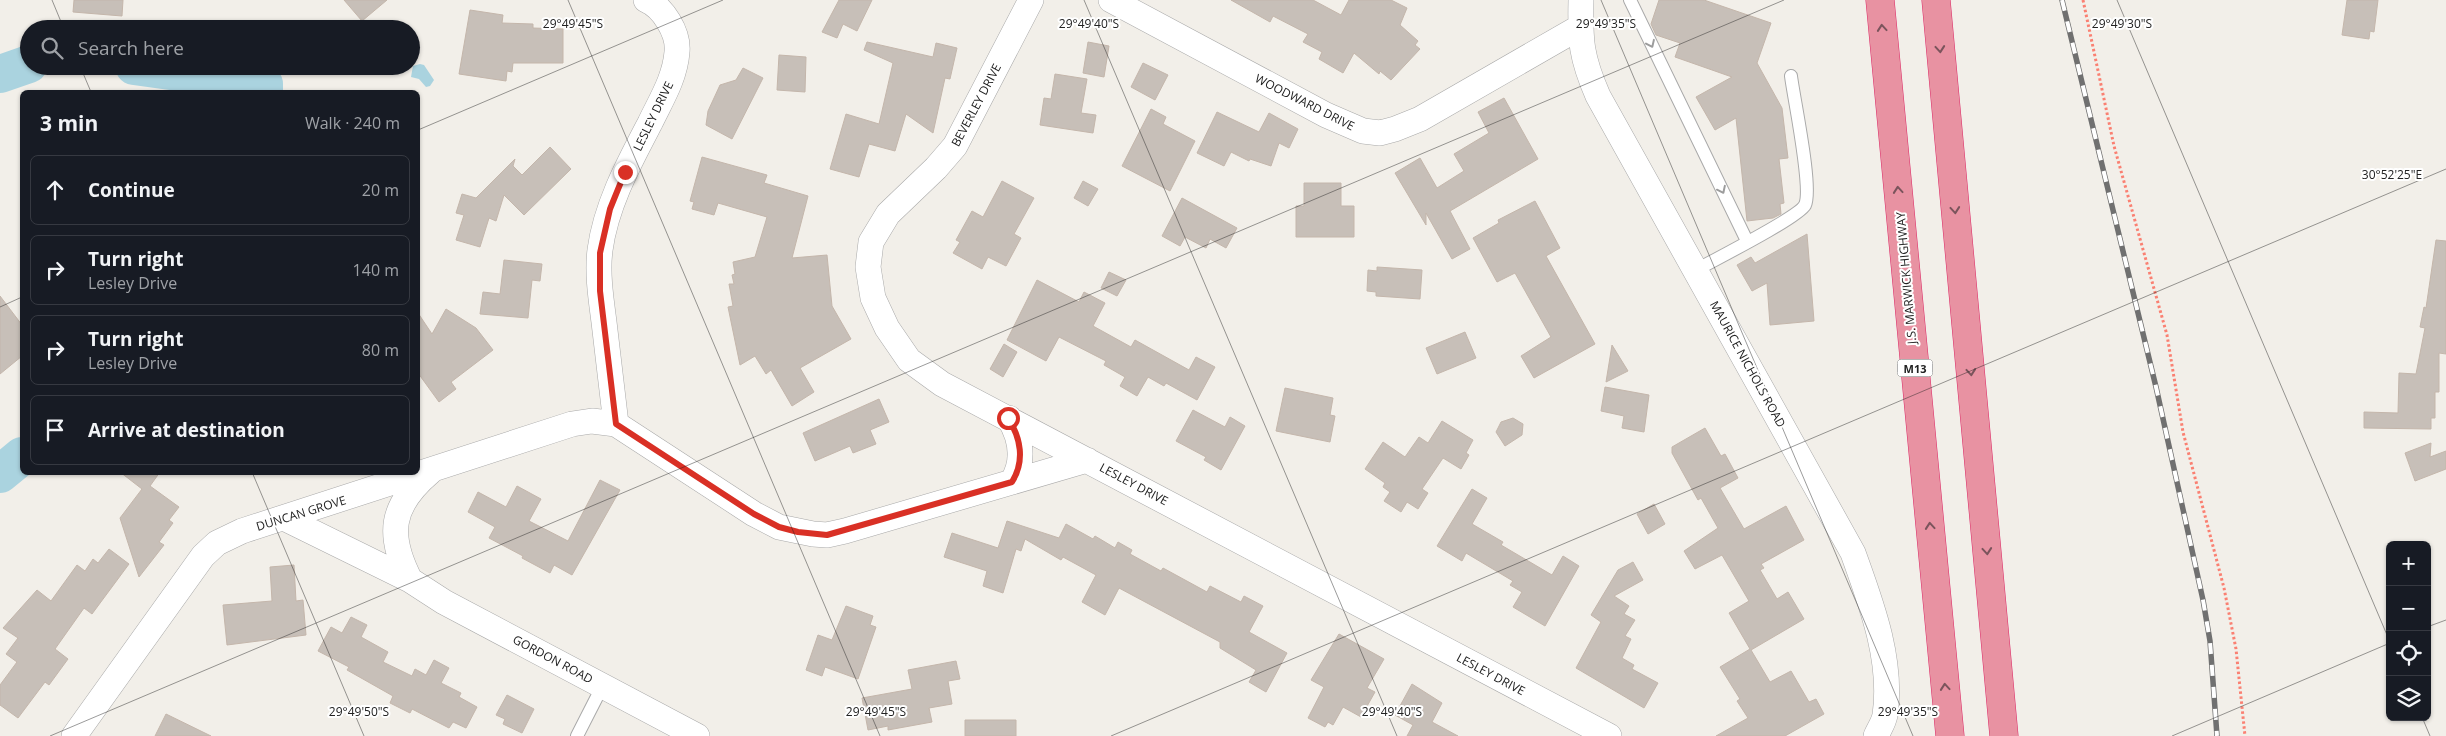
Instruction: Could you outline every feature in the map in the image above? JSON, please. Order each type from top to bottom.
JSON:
[{"type":"highway","name":"J.S. MARWICK HIGHWAY","points":[[1880,0],[1950,736]]},
{"type":"highway","points":[[1936,0],[2004,736]]},
{"type":"street","name":"LESLEY DRIVE","points":[[646,0],[655,4],[662,13],[673,31],[678,51],[670,83],[625,172],[603,231],[600,253],[600,291],[616,424],[754,514],[779,527],[798,532],[827,535],[1087,460],[1609,736]]},
{"type":"street","name":"BEVERLEY DRIVE","points":[[1031,0],[956,146],[888,214],[871,242],[868,267],[873,298],[888,328],[909,360],[942,384],[1087,460]]},
{"type":"street","name":"WOODWARD DRIVE","points":[[1111,0],[1326,115],[1362,132],[1380,133],[1420,119],[1580,27]]},
{"type":"street","name":"MAURICE NICHOLS ROAD","points":[[1581,0],[1580,27],[1584,66],[1598,96],[1853,553],[1872,604],[1882,648],[1886,691],[1885,717],[1876,736]]},
{"type":"street","points":[[1008,418],[1019,442],[1020,459],[1018,473],[1012,482]]},
{"type":"street","name":"DUNCAN GROVE","points":[[420,474],[572,424],[592,421],[616,424]]},
{"type":"street","points":[[410,580],[401,563],[394,538],[396,520],[404,501],[419,481],[434,469]]},
{"type":"street","name":"DUNCAN GROVE","points":[[74,736],[203,556],[217,543],[233,535],[416,475]]},
{"type":"street","name":"GORDON ROAD","points":[[284,518],[410,580],[444,602],[697,736]]},
{"type":"lane","points":[[1630,0],[1747,241]]},
{"type":"lane","points":[[1696,270],[1789,220],[1805,206],[1807,197],[1805,176],[1791,76]]},
{"type":"lane","points":[[577,736],[603,685]]},
{"type":"path","points":[[2083,0],[2114,146],[2167,335],[2184,432],[2224,588],[2236,648],[2245,736]]},
{"type":"water","points":[[420,64],[424,65],[434,80],[430,86],[426,87],[419,79],[411,77],[411,75],[420,75]]},
{"type":"building","points":[[74,0],[123,0],[122,16],[73,12]]},
{"type":"building","points":[[344,0],[387,0],[363,20]]},
{"type":"building","points":[[839,0],[872,0],[857,31],[843,24],[837,38],[822,32]]},
{"type":"building","points":[[1231,0],[1313,0],[1341,15],[1349,0],[1391,0],[1407,8],[1400,25],[1418,41],[1415,45],[1420,49],[1391,80],[1380,71],[1379,74],[1354,53],[1343,73],[1319,59],[1322,52],[1303,42],[1308,34],[1273,16],[1270,22]]},
{"type":"building","points":[[1659,0],[1704,0],[1771,23],[1757,63],[1782,108],[1788,158],[1779,159],[1784,203],[1780,204],[1781,214],[1773,218],[1747,221],[1736,118],[1715,130],[1696,97],[1732,77],[1675,57],[1680,43],[1656,35],[1651,24]]},
{"type":"building","points":[[2347,0],[2378,0],[2374,32],[2370,31],[2369,39],[2342,35]]},
{"type":"building","points":[[470,10],[503,15],[502,23],[533,24],[533,28],[563,29],[563,63],[513,63],[512,72],[507,71],[506,81],[459,74]]},
{"type":"building","points":[[867,42],[933,57],[936,43],[957,48],[950,79],[945,78],[933,133],[906,114],[895,151],[869,144],[859,177],[830,169],[846,114],[879,124],[893,63],[864,50]]},
{"type":"building","points":[[1088,42],[1109,46],[1104,77],[1083,73]]},
{"type":"building","points":[[779,55],[806,57],[805,92],[777,90]]},
{"type":"building","points":[[1143,63],[1168,75],[1155,100],[1131,87]]},
{"type":"building","points":[[743,68],[763,78],[732,139],[706,125],[708,111],[720,85],[736,80]]},
{"type":"building","points":[[1055,74],[1087,79],[1081,113],[1096,115],[1093,133],[1040,125],[1044,98],[1051,99]]},
{"type":"building","points":[[1504,98],[1538,159],[1450,211],[1470,249],[1452,259],[1426,213],[1426,225],[1395,173],[1420,158],[1437,188],[1464,171],[1454,154],[1489,133],[1478,112]]},
{"type":"building","points":[[1151,109],[1166,117],[1163,124],[1195,141],[1170,191],[1122,166]]},
{"type":"building","points":[[1217,112],[1259,132],[1269,113],[1298,129],[1289,148],[1279,143],[1271,166],[1250,159],[1249,161],[1231,152],[1224,166],[1197,153]]},
{"type":"building","points":[[550,147],[571,169],[524,215],[504,195],[496,221],[489,218],[480,247],[456,240],[464,215],[456,213],[462,194],[476,198],[515,159],[513,166],[522,175]]},
{"type":"building","points":[[702,157],[767,175],[764,183],[808,196],[792,258],[827,255],[832,306],[851,339],[800,368],[814,392],[792,406],[771,370],[766,374],[755,356],[740,365],[728,307],[733,306],[729,284],[734,284],[732,275],[735,274],[733,262],[755,257],[767,217],[718,203],[714,215],[692,209],[694,202],[690,201]]},
{"type":"building","points":[[1002,181],[1034,198],[1014,234],[1021,238],[1006,266],[988,257],[982,269],[953,253],[960,242],[956,240],[972,211],[983,217]]},
{"type":"building","points":[[1083,181],[1098,189],[1088,206],[1074,198]]},
{"type":"building","points":[[1304,183],[1341,183],[1341,206],[1354,206],[1354,237],[1296,237],[1296,206],[1304,206]]},
{"type":"building","points":[[1182,198],[1237,228],[1226,248],[1210,239],[1206,248],[1185,237],[1180,246],[1162,236]]},
{"type":"building","points":[[1535,201],[1560,248],[1546,256],[1595,344],[1534,378],[1521,356],[1551,337],[1515,273],[1497,282],[1473,238],[1499,223],[1498,220]]},
{"type":"building","points":[[1807,234],[1814,321],[1770,325],[1767,283],[1752,291],[1737,265],[1751,257],[1755,263]]},
{"type":"building","points":[[2436,240],[2446,241],[2446,354],[2439,353],[2439,392],[2435,392],[2435,418],[2431,418],[2431,429],[2364,428],[2364,412],[2398,413],[2399,373],[2416,374],[2425,328],[2420,327],[2424,307],[2426,308]]},
{"type":"building","points":[[504,260],[542,264],[540,281],[532,280],[528,318],[480,314],[483,292],[500,294]]},
{"type":"building","points":[[1377,267],[1422,270],[1420,299],[1376,296],[1376,292],[1367,291],[1368,270],[1377,271]]},
{"type":"building","points":[[1109,272],[1126,280],[1117,296],[1101,288]]},
{"type":"building","points":[[1037,280],[1079,302],[1084,292],[1105,303],[1093,326],[1131,347],[1135,340],[1189,370],[1196,357],[1215,367],[1197,400],[1166,383],[1164,386],[1148,377],[1137,396],[1120,386],[1125,377],[1104,365],[1106,361],[1059,337],[1046,361],[1007,340]]},
{"type":"building","points":[[0,296],[20,322],[20,358],[0,374]]},
{"type":"building","points":[[446,309],[476,328],[493,350],[451,382],[456,389],[439,402],[420,376],[420,316],[432,334]]},
{"type":"building","points":[[1465,332],[1476,358],[1437,374],[1426,348]]},
{"type":"building","points":[[1004,344],[1017,352],[1003,377],[990,369]]},
{"type":"building","points":[[1612,345],[1628,371],[1606,382]]},
{"type":"building","points":[[1605,387],[1649,395],[1644,432],[1622,428],[1624,416],[1601,411]]},
{"type":"building","points":[[1285,388],[1333,398],[1330,415],[1335,416],[1330,442],[1276,431]]},
{"type":"building","points":[[879,399],[889,422],[870,430],[876,444],[853,453],[850,446],[815,461],[803,433]]},
{"type":"building","points":[[1193,410],[1225,427],[1230,417],[1245,426],[1221,470],[1204,460],[1206,457],[1176,441]]},
{"type":"building","points":[[1513,418],[1523,424],[1522,435],[1505,446],[1496,432],[1501,422]]},
{"type":"building","points":[[1442,421],[1473,440],[1466,453],[1469,455],[1461,469],[1443,458],[1422,489],[1428,493],[1418,509],[1407,502],[1401,512],[1384,501],[1390,492],[1383,487],[1385,483],[1365,469],[1383,442],[1405,457],[1419,437],[1428,443]]},
{"type":"building","points":[[1705,428],[1721,456],[1725,454],[1738,478],[1720,488],[1744,529],[1786,506],[1804,540],[1761,564],[1764,568],[1760,570],[1777,599],[1788,592],[1804,619],[1751,650],[1770,682],[1791,671],[1809,702],[1816,699],[1824,714],[1785,736],[1716,736],[1748,718],[1737,701],[1740,699],[1720,667],[1750,649],[1729,613],[1749,601],[1722,555],[1695,569],[1684,551],[1718,528],[1701,498],[1698,500],[1672,453],[1672,447]]},
{"type":"building","points":[[2431,443],[2430,457],[2446,451],[2446,469],[2415,481],[2405,453]]},
{"type":"building","points":[[124,475],[158,475],[150,486],[179,507],[169,520],[173,523],[159,542],[164,545],[139,577],[120,518],[142,489]]},
{"type":"building","points":[[600,480],[620,490],[572,575],[554,565],[550,573],[522,558],[523,556],[489,538],[495,527],[468,512],[478,492],[506,507],[517,486],[541,499],[529,521],[568,541]]},
{"type":"building","points":[[1472,489],[1487,498],[1472,524],[1503,542],[1501,545],[1552,575],[1563,556],[1579,566],[1545,626],[1513,607],[1522,592],[1510,585],[1513,581],[1466,553],[1462,561],[1437,546]]},
{"type":"building","points":[[1654,504],[1665,524],[1648,534],[1637,514]]},
{"type":"building","points":[[1007,521],[1059,538],[1066,524],[1093,539],[1095,536],[1115,548],[1118,542],[1132,550],[1130,554],[1161,571],[1163,568],[1207,592],[1210,586],[1241,602],[1244,596],[1263,606],[1249,632],[1287,653],[1266,692],[1249,682],[1256,670],[1220,648],[1220,642],[1119,588],[1105,615],[1082,602],[1096,575],[1063,557],[1061,560],[1025,539],[1021,551],[1016,549],[1003,593],[983,586],[987,571],[944,557],[952,533],[998,548]]},
{"type":"building","points":[[109,549],[129,564],[92,614],[84,608],[55,649],[68,659],[49,685],[45,682],[18,718],[0,705],[0,685],[17,662],[6,654],[18,638],[3,628],[37,590],[51,601],[77,565],[85,571],[93,559],[98,563]]},
{"type":"building","points":[[1633,562],[1643,580],[1614,596],[1629,606],[1624,614],[1635,620],[1625,636],[1631,639],[1622,658],[1634,665],[1632,669],[1658,683],[1644,708],[1576,668],[1601,622],[1591,615],[1618,570]]},
{"type":"building","points":[[294,565],[296,601],[303,600],[306,635],[227,645],[223,605],[272,601],[270,567]]},
{"type":"building","points":[[846,606],[873,616],[870,625],[876,627],[858,679],[825,667],[822,676],[806,670],[818,635],[832,640]]},
{"type":"building","points":[[351,617],[367,625],[361,637],[388,652],[383,662],[412,676],[415,669],[426,675],[434,660],[449,668],[441,683],[461,693],[459,697],[477,707],[466,728],[453,722],[449,728],[412,709],[410,713],[390,703],[393,696],[347,670],[349,667],[318,651],[331,627],[342,633]]},
{"type":"building","points":[[1339,634],[1384,659],[1367,688],[1375,692],[1361,717],[1343,707],[1333,725],[1328,722],[1325,727],[1308,718],[1324,687],[1311,680]]},
{"type":"building","points":[[956,661],[960,679],[948,681],[952,704],[929,708],[932,722],[888,730],[888,726],[868,730],[862,698],[912,689],[908,670]]},
{"type":"building","points":[[1412,684],[1442,703],[1432,722],[1458,736],[1407,736],[1413,725],[1395,715]]},
{"type":"building","points":[[507,695],[534,709],[522,733],[503,724],[505,719],[496,715]]},
{"type":"building","points":[[166,714],[211,736],[155,736]]},
{"type":"building","points":[[965,720],[1016,720],[1016,736],[965,736]]},
{"type":"waterway","points":[[0,74],[20,67]]},
{"type":"waterway","points":[[199,75],[264,84],[264,90]]},
{"type":"waterway","points":[[0,474],[20,458]]},
{"type":"railway","points":[[2062,0],[2156,387],[2203,600],[2210,641],[2217,736]]},
{"type":"route","points":[[625,172],[603,231],[600,253],[600,291],[616,424],[662,456],[754,514],[779,527],[798,532],[827,535],[1012,482],[1018,473],[1020,459],[1019,442],[1013,425],[1008,418]]}]
